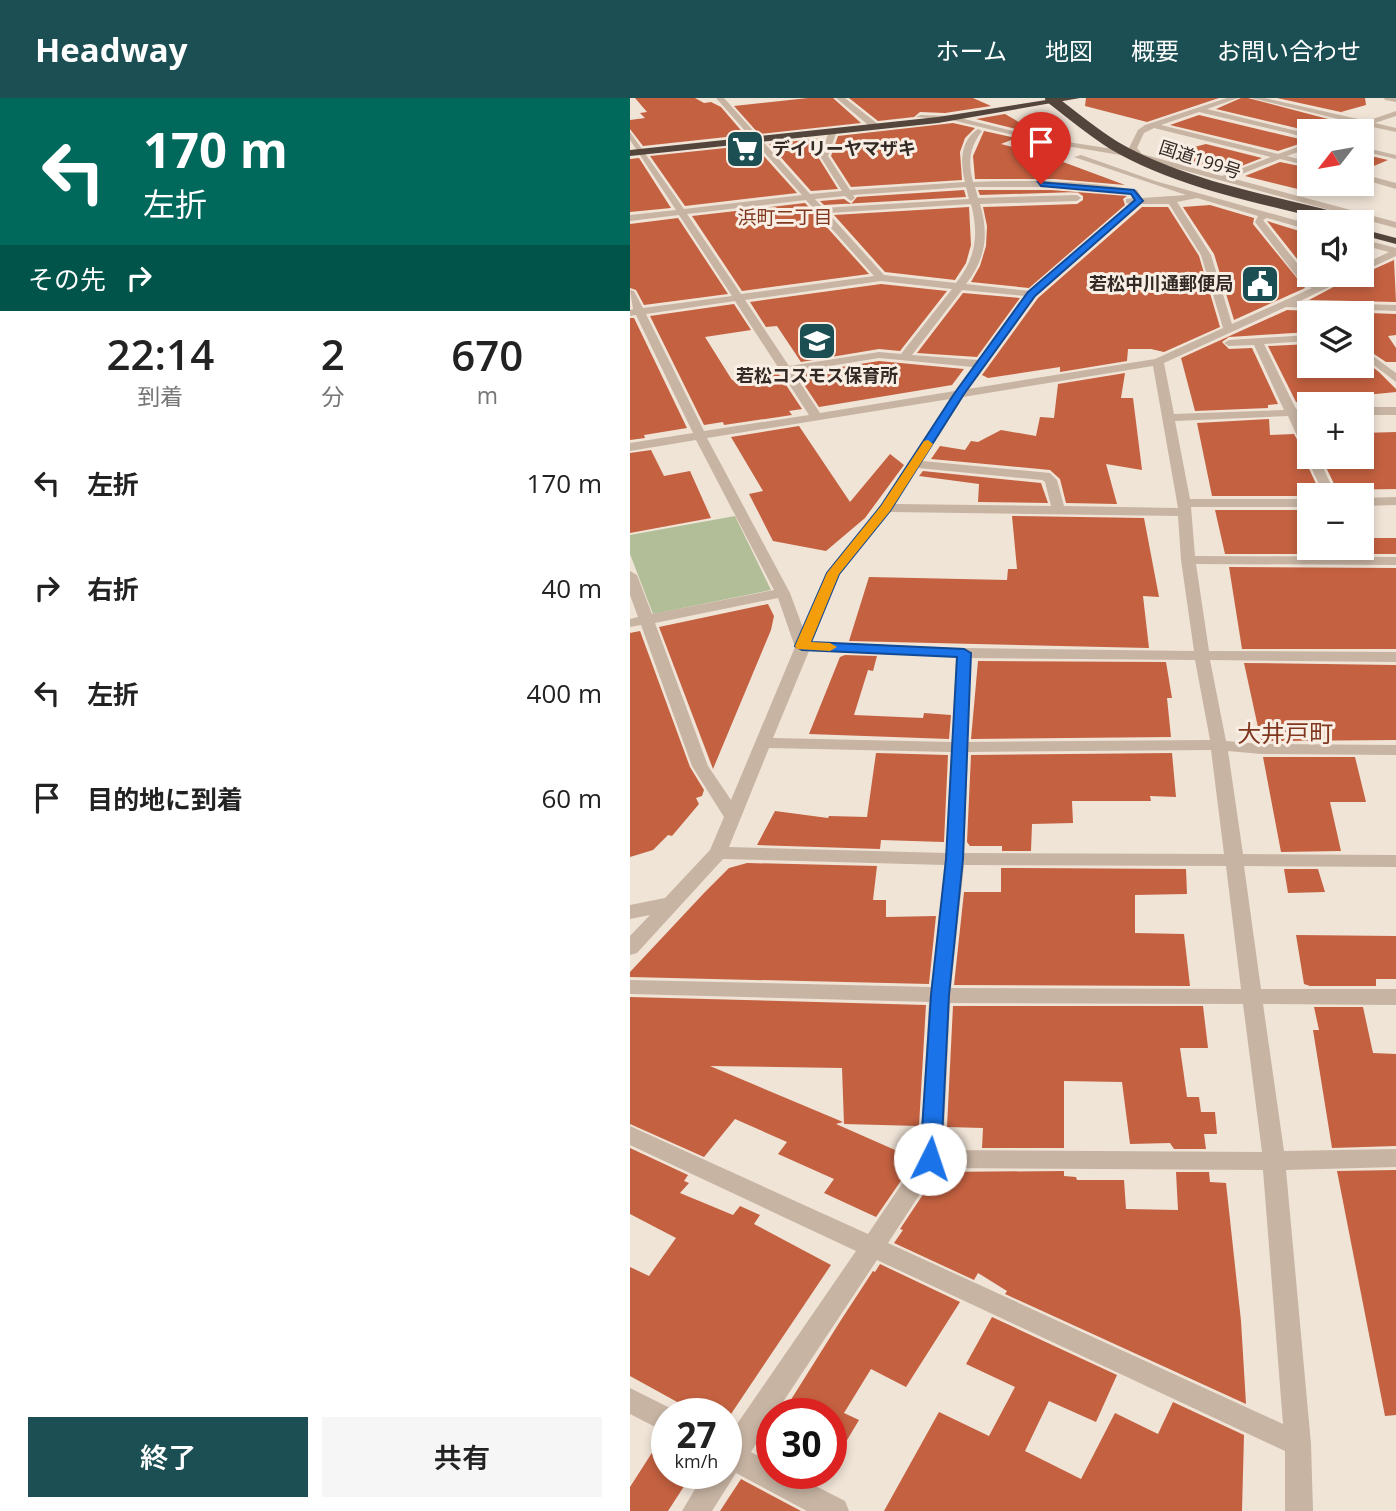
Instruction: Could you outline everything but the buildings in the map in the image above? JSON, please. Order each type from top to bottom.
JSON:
[{"type":"highway","name":"国道199号","points":[[1034,98],[1099,146],[1133,165],[1181,183],[1297,214]]},
{"type":"highway","points":[[636,150],[922,119],[1051,98]]},
{"type":"highway","name":"国道199号","points":[[1051,98],[1114,145],[1147,162],[1203,181],[1311,210]]},
{"type":"highway","points":[[922,119],[955,122],[1076,98]]},
{"type":"highway","points":[[1374,227],[1396,233]]},
{"type":"highway","points":[[1374,235],[1396,241]]},
{"type":"street","points":[[720,98],[881,278]]},
{"type":"street","points":[[840,98],[873,125]]},
{"type":"street","points":[[1139,156],[1133,148],[1141,132],[1152,125],[1197,105],[1214,104],[1234,98]]},
{"type":"street","points":[[1255,98],[1349,119]]},
{"type":"street","points":[[1388,98],[1396,100]]},
{"type":"street","points":[[1197,105],[1297,133]]},
{"type":"street","points":[[841,114],[849,106]]},
{"type":"street","points":[[955,122],[967,111]]},
{"type":"street","points":[[988,126],[979,119],[998,112]]},
{"type":"street","points":[[1374,121],[1396,113]]},
{"type":"street","points":[[955,122],[1139,156],[1396,225]]},
{"type":"street","points":[[955,122],[978,131],[1093,161],[1152,183],[1297,223]]},
{"type":"street","points":[[1152,125],[1297,161]]},
{"type":"street","points":[[1374,125],[1396,130]]},
{"type":"street","points":[[831,127],[824,156],[857,207]]},
{"type":"street","points":[[904,357],[974,267],[979,255],[981,231],[964,160],[978,131]]},
{"type":"street","points":[[630,134],[636,150],[740,298],[817,417]]},
{"type":"street","points":[[1221,179],[1297,150]]},
{"type":"street","points":[[1374,152],[1396,157]]},
{"type":"street","points":[[1374,180],[1396,186]]},
{"type":"street","points":[[630,218],[847,192],[969,185],[1041,184],[1134,192],[1139,201]]},
{"type":"street","points":[[1098,199],[1172,201],[1199,195]]},
{"type":"street","points":[[820,211],[1042,197],[1084,199]]},
{"type":"street","points":[[630,948],[718,853],[833,573],[886,508],[959,394],[1032,294],[1139,201]]},
{"type":"street","points":[[1172,201],[1206,255],[1229,337]]},
{"type":"street","points":[[1266,214],[1258,220],[1307,283],[1321,288]]},
{"type":"street","points":[[1374,246],[1396,252]]},
{"type":"street","points":[[1374,263],[1396,252]]},
{"type":"street","points":[[635,312],[881,278],[1032,294]]},
{"type":"street","points":[[630,447],[1158,362],[1229,337],[1321,288]]},
{"type":"street","points":[[630,293],[635,312],[783,593],[802,646]]},
{"type":"street","points":[[1286,305],[1396,308]]},
{"type":"street","points":[[1286,305],[1297,312]]},
{"type":"street","points":[[1229,337],[1258,342],[1297,339]]},
{"type":"street","points":[[1258,342],[1297,424]]},
{"type":"street","points":[[786,370],[879,355],[980,364]]},
{"type":"street","points":[[1374,359],[1396,358]]},
{"type":"street","points":[[1374,359],[1396,379]]},
{"type":"street","points":[[1158,362],[1170,418],[1202,656],[1219,745],[1274,1161],[1298,1444],[1299,1511]]},
{"type":"street","points":[[1374,411],[1396,411]]},
{"type":"street","points":[[1170,418],[1297,413]]},
{"type":"street","points":[[914,464],[1045,476],[1051,480],[1059,511]]},
{"type":"street","points":[[1374,502],[1396,501]]},
{"type":"street","points":[[886,508],[1059,511],[1297,503]]},
{"type":"street","points":[[1188,560],[1396,561]]},
{"type":"street","points":[[630,575],[638,622],[700,766],[733,817]]},
{"type":"street","points":[[638,622],[783,593]]},
{"type":"street","points":[[802,646],[964,653],[1396,657]]},
{"type":"street","points":[[742,1439],[930,1159],[940,995],[955,859],[964,653]]},
{"type":"street","points":[[763,743],[958,747],[1219,745],[1261,749],[1396,750]]},
{"type":"street","points":[[718,853],[955,859],[1396,861]]},
{"type":"street","points":[[630,912],[670,904]]},
{"type":"street","points":[[630,987],[940,995],[1396,996]]},
{"type":"street","points":[[630,1135],[1298,1444]]},
{"type":"street","points":[[930,1159],[1274,1161],[1396,1158]]},
{"type":"street","points":[[630,1400],[651,1411]]},
{"type":"street","points":[[742,1469],[835,1511]]},
{"type":"street","points":[[696,1511],[709,1489]]},
{"type":"green space","points":[[735,516],[771,590],[653,614],[630,554],[630,535]]},
{"type":"slow traffic","points":[[830,647],[802,646],[833,573],[886,508],[928,444]]},
{"type":"place","name":"デイリーヤマザキ","points":[[745,149]]},
{"type":"place","name":"若松中川通郵便局","points":[[1260,284]]},
{"type":"place","name":"若松コスモス保育所","points":[[817,341]]},
{"type":"district","name":"浜町二丁目","points":[[785,217]]},
{"type":"district","name":"大井戸町","points":[[1285,734]]},
{"type":"route","points":[[930,1159],[940,995],[955,859],[964,653],[802,646],[833,573],[886,508],[959,394],[1032,294],[1139,201],[1134,192],[1041,184]]}]
